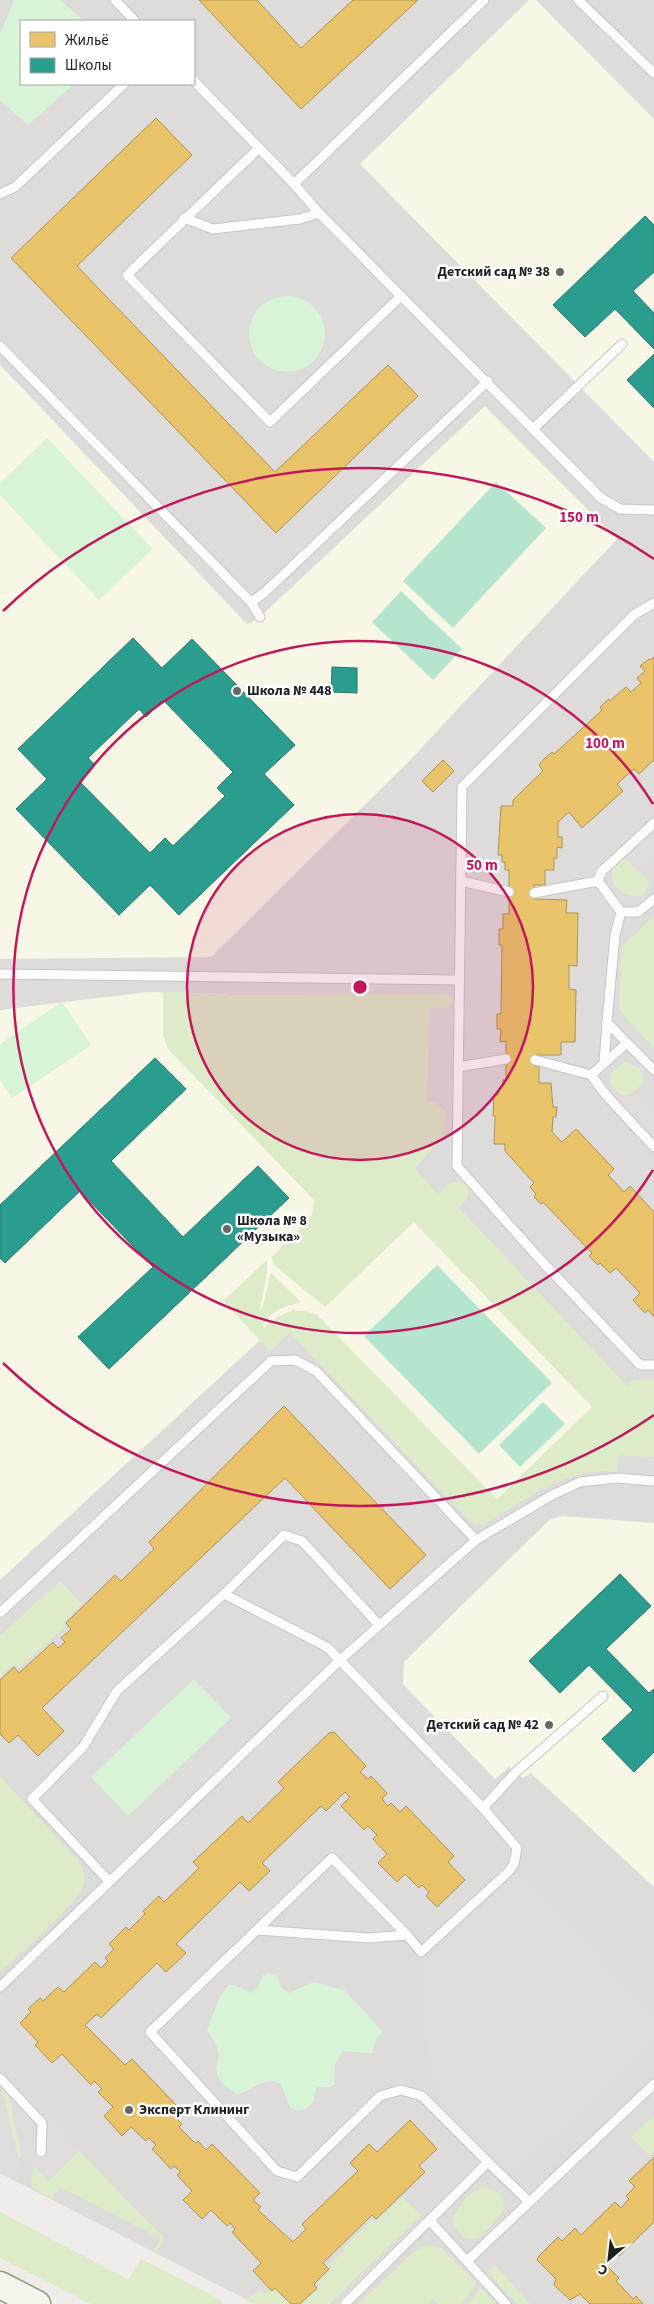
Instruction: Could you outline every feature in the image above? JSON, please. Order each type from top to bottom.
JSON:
[{"type":"street","points":[[0,2285],[37,2304]]},
{"type":"lane","points":[[114,0],[134,20]]},
{"type":"lane","points":[[294,184],[484,0]]},
{"type":"lane","points":[[578,0],[654,74]]},
{"type":"lane","points":[[195,82],[294,184],[319,214],[488,381],[601,498],[620,509],[654,510]]},
{"type":"lane","points":[[0,194],[14,187],[123,85]]},
{"type":"lane","points":[[259,148],[184,218],[127,275],[270,422],[401,296]]},
{"type":"lane","points":[[184,218],[213,229],[300,219],[319,214]]},
{"type":"lane","points":[[534,428],[622,344]]},
{"type":"lane","points":[[0,346],[251,602],[260,617]]},
{"type":"lane","points":[[251,602],[264,593],[488,381]]},
{"type":"lane","points":[[654,603],[635,614],[462,786],[457,1166],[536,1255],[640,1365],[654,1365]]},
{"type":"lane","points":[[598,881],[601,872],[654,823]]},
{"type":"lane","points":[[461,881],[509,892]]},
{"type":"lane","points":[[534,893],[598,881]]},
{"type":"lane","points":[[598,881],[621,912]]},
{"type":"lane","points":[[621,912],[638,912],[654,899]]},
{"type":"lane","points":[[604,1063],[615,935],[621,912]]},
{"type":"lane","points":[[0,974],[459,980]]},
{"type":"lane","points":[[607,1022],[654,1070]]},
{"type":"lane","points":[[591,1075],[627,1043]]},
{"type":"lane","points":[[458,1067],[506,1059]]},
{"type":"lane","points":[[535,1060],[591,1075],[606,1095],[654,1147]]},
{"type":"lane","points":[[0,1613],[271,1361],[295,1360],[316,1371],[476,1540]]},
{"type":"lane","points":[[0,1987],[338,1661],[476,1540],[552,1495],[580,1482],[617,1478],[654,1481]]},
{"type":"lane","points":[[109,1881],[32,1800],[83,1747],[117,1691],[224,1594],[284,1535],[302,1541],[379,1625]]},
{"type":"lane","points":[[224,1594],[326,1647],[483,1808],[517,1848],[514,1864],[509,1871],[421,1952],[407,1935],[332,1858],[150,2032],[277,2172],[297,2177],[380,2096],[401,2090],[422,2096],[529,2202]]},
{"type":"lane","points":[[483,1808],[516,1772],[603,1696]]},
{"type":"lane","points":[[258,1930],[369,1938],[407,1935]]},
{"type":"lane","points":[[0,2078],[42,2123],[41,2152]]},
{"type":"lane","points":[[467,2261],[654,2084]]},
{"type":"lane","points":[[344,2304],[488,2162]]},
{"type":"lane","points":[[430,2221],[506,2304]]},
{"type":"shaded area","points":[[0,0],[654,0],[654,2304],[255,2304],[0,2173]]},
{"type":"shaded area","name":"Детский сад № 38","points":[[529,0],[536,0],[654,119],[654,462],[360,164]]},
{"type":"shaded area","name":"Школа № 448","points":[[0,365],[247,624],[260,617],[485,406],[617,539],[411,759],[211,957],[0,959]]},
{"type":"shaded area","points":[[654,832],[654,856],[639,870],[626,859]]},
{"type":"shaded area","name":"Школа № 8 «Музыка»","points":[[147,992],[227,994],[384,1149],[604,1403],[489,1512],[294,1309],[0,1580],[0,1010]]},
{"type":"shaded area","points":[[633,1092],[654,1114],[654,1134],[623,1101]]},
{"type":"shaded area","name":"Детский сад № 42","points":[[562,1516],[654,1523],[654,1887],[531,1773],[523,1778],[509,1767],[495,1779],[403,1684],[404,1662],[549,1520]]},
{"type":"shaded area","points":[[520,1873],[654,2019],[654,2039],[513,2173],[441,2100],[441,2082],[430,2082],[421,1967]]},
{"type":"shaded area","points":[[19,2087],[79,2151],[49,2181],[21,2154],[9,2096]]},
{"type":"shaded area","points":[[0,2093],[4,2097],[19,2162],[24,2168],[13,2180],[0,2173]]},
{"type":"green space","points":[[14,0],[60,0],[83,20],[20,20],[20,85],[73,85],[28,125],[0,100],[0,34]]},
{"type":"green space","points":[[287,296],[302,299],[314,307],[322,319],[325,334],[322,349],[314,361],[302,369],[287,372],[272,369],[260,361],[252,349],[249,334],[252,319],[260,307],[272,299]]},
{"type":"green space","points":[[47,438],[153,549],[99,600],[0,495],[0,483]]},
{"type":"green space","points":[[496,482],[546,528],[453,628],[403,581]]},
{"type":"green space","points":[[401,591],[462,649],[433,680],[372,622]]},
{"type":"green space","points":[[626,859],[648,880],[649,886],[643,895],[633,896],[625,893],[618,889],[614,883],[613,869],[618,863]]},
{"type":"green space","points":[[654,916],[654,1048],[619,1010],[621,949]]},
{"type":"green space","points":[[163,992],[239,995],[447,994],[453,998],[453,1003],[447,1008],[430,1009],[427,1102],[435,1102],[446,1112],[444,1135],[415,1168],[437,1194],[454,1182],[467,1185],[468,1195],[459,1208],[627,1386],[633,1380],[654,1380],[654,1457],[619,1455],[617,1472],[581,1474],[564,1479],[532,1495],[485,1524],[477,1525],[469,1520],[290,1333],[270,1351],[223,1301],[267,1260],[267,1272],[260,1309],[262,1309],[271,1273],[300,1301],[273,1313],[262,1326],[265,1328],[282,1314],[289,1312],[302,1311],[317,1315],[497,1499],[592,1407],[414,1222],[325,1307],[273,1264],[272,1257],[312,1215],[314,1200],[168,1049],[163,1036]]},
{"type":"green space","points":[[62,1002],[91,1045],[12,1098],[0,1080],[0,1044]]},
{"type":"green space","points":[[625,1062],[641,1069],[644,1082],[631,1094],[623,1095],[610,1083],[612,1071]]},
{"type":"green space","points":[[437,1265],[552,1383],[479,1454],[364,1336]]},
{"type":"green space","points":[[543,1402],[565,1424],[520,1467],[499,1445]]},
{"type":"green space","points":[[60,1581],[82,1604],[63,1623],[66,1626],[18,1669],[13,1664],[0,1678],[0,1636]]},
{"type":"green space","points":[[194,1679],[231,1718],[128,1816],[91,1777]]},
{"type":"green space","points":[[0,1776],[79,1862],[83,1871],[84,1884],[70,1905],[0,1972]]},
{"type":"green space","points":[[269,1973],[277,1976],[281,1988],[289,1993],[314,1982],[345,1991],[383,2032],[376,2039],[372,2053],[343,2051],[335,2064],[334,2085],[330,2087],[317,2087],[314,2102],[300,2110],[290,2107],[281,2084],[275,2081],[264,2082],[237,2094],[225,2086],[218,2078],[216,2068],[219,2054],[215,2041],[207,2030],[220,1996],[229,1985],[235,1985],[251,1993],[258,1987],[263,1975]]},
{"type":"green space","points":[[0,2087],[9,2096],[22,2155],[18,2159]]},
{"type":"green space","points":[[654,2115],[654,2151],[650,2156],[631,2137]]},
{"type":"green space","points":[[79,2151],[165,2238],[156,2253],[154,2251],[160,2238],[60,2187],[52,2199],[31,2186],[33,2165],[49,2181]]},
{"type":"green space","points":[[484,2187],[500,2194],[504,2206],[503,2211],[480,2237],[474,2239],[463,2237],[453,2225],[455,2213],[468,2196]]},
{"type":"green space","points":[[402,2197],[421,2215],[329,2304],[301,2304],[320,2288],[317,2283],[332,2269],[329,2264],[345,2250],[344,2247],[372,2220],[375,2223]]},
{"type":"green space","points":[[0,2212],[129,2280],[141,2259],[219,2299],[223,2304],[91,2304],[0,2258]]},
{"type":"green space","points":[[425,2245],[441,2248],[476,2283],[462,2304],[438,2304],[433,2299],[428,2304],[359,2304],[414,2251]]},
{"type":"green space","points":[[495,2265],[530,2304],[517,2304],[487,2271]]},
{"type":"green space","points":[[480,2287],[496,2304],[469,2304]]},
{"type":"green space","points":[[274,2289],[289,2304],[255,2304],[247,2300],[258,2290],[265,2293]]},
{"type":"building: Жильё","points":[[199,0],[257,0],[301,48],[353,0],[418,0],[301,109]]},
{"type":"building: Жильё","points":[[156,118],[192,155],[77,266],[275,472],[388,365],[418,396],[276,533],[11,258]]},
{"type":"building: Жильё","points":[[654,657],[654,760],[639,774],[634,769],[617,784],[623,791],[582,828],[569,812],[558,822],[558,837],[562,837],[562,848],[557,847],[557,858],[554,858],[554,870],[545,870],[545,885],[534,885],[534,899],[567,900],[566,913],[578,913],[577,966],[569,965],[569,989],[576,990],[575,1042],[561,1042],[561,1055],[536,1055],[535,1066],[539,1066],[539,1083],[551,1083],[553,1107],[557,1107],[556,1117],[553,1117],[552,1132],[562,1142],[576,1129],[614,1169],[608,1175],[624,1192],[630,1186],[654,1212],[654,1317],[648,1310],[645,1313],[633,1300],[640,1293],[616,1268],[610,1273],[600,1263],[598,1265],[589,1256],[592,1253],[543,1202],[541,1204],[534,1197],[536,1194],[530,1187],[534,1183],[505,1151],[505,1144],[494,1144],[495,1116],[493,1116],[494,1095],[498,1095],[499,1088],[502,1088],[503,1080],[506,1080],[506,1041],[500,1042],[501,1029],[497,1029],[497,1014],[501,1014],[502,945],[499,945],[499,929],[503,929],[503,914],[509,914],[509,870],[505,870],[505,862],[502,862],[502,855],[498,855],[501,806],[513,806],[513,800],[543,771],[539,765],[544,759],[552,752],[554,754],[598,714],[602,710],[600,707],[609,699],[610,701],[626,687],[631,692],[641,683],[637,678],[645,671],[640,666]]},
{"type":"building: Жильё","points":[[443,760],[454,771],[433,792],[422,781]]},
{"type":"building: Жильё","points":[[284,1406],[426,1555],[390,1589],[285,1478],[42,1708],[64,1731],[38,1756],[18,1735],[9,1743],[0,1734],[0,1680],[14,1667],[19,1673],[53,1642],[58,1648],[65,1642],[61,1638],[71,1629],[66,1623],[115,1575],[121,1581],[154,1549],[149,1542]]},
{"type":"building: Жильё","points":[[334,1732],[366,1766],[360,1772],[368,1779],[371,1776],[387,1793],[382,1799],[388,1806],[391,1803],[400,1812],[406,1806],[454,1856],[448,1862],[465,1880],[437,1907],[426,1896],[429,1892],[422,1885],[419,1888],[405,1874],[397,1882],[378,1863],[387,1854],[373,1839],[377,1835],[368,1826],[364,1830],[341,1806],[350,1797],[345,1792],[326,1811],[321,1806],[262,1863],[270,1871],[249,1891],[240,1882],[176,1944],[186,1953],[166,1972],[157,1963],[101,2018],[97,2014],[85,2025],[125,2065],[132,2059],[180,2109],[174,2116],[182,2124],[179,2127],[195,2143],[198,2141],[206,2150],[212,2144],[260,2193],[253,2200],[261,2207],[258,2210],[293,2242],[306,2229],[302,2224],[358,2171],[350,2163],[369,2144],[377,2152],[410,2120],[437,2149],[419,2166],[425,2172],[376,2219],[372,2215],[323,2263],[329,2269],[314,2284],[317,2288],[300,2304],[291,2304],[275,2288],[272,2291],[253,2271],[261,2263],[232,2232],[235,2229],[230,2223],[227,2226],[211,2210],[202,2219],[183,2200],[192,2191],[177,2175],[181,2172],[174,2166],[171,2169],[152,2149],[156,2145],[149,2138],[146,2141],[131,2127],[122,2136],[104,2116],[113,2107],[98,2092],[102,2089],[94,2081],[91,2085],[62,2054],[52,2063],[35,2045],[38,2042],[20,2023],[31,2012],[28,2009],[40,1998],[43,2001],[58,1987],[64,1992],[95,1962],[101,1968],[108,1961],[105,1958],[114,1949],[109,1944],[126,1927],[129,1930],[145,1914],[143,1911],[159,1896],[164,1902],[199,1868],[193,1862],[242,1816],[248,1823],[284,1788],[278,1782],[329,1733]]},
{"type":"building: Жильё","points":[[654,2157],[654,2222],[619,2256],[614,2252],[604,2263],[619,2278],[616,2281],[633,2299],[636,2296],[643,2304],[590,2304],[580,2294],[570,2300],[554,2285],[556,2279],[537,2260],[539,2256],[558,2237],[562,2241],[575,2228],[581,2235],[615,2202],[621,2208],[629,2199],[626,2196],[635,2187],[629,2181]]},
{"type":"building: Школы","points":[[645,216],[654,225],[654,272],[633,291],[654,313],[654,349],[615,309],[585,337],[553,305]]},
{"type":"building: Школы","points":[[654,354],[654,408],[627,380]]},
{"type":"building: Школы","points":[[133,638],[162,668],[192,639],[295,745],[264,774],[294,805],[179,915],[150,885],[119,915],[16,809],[47,779],[18,749]],"holes":[[[163,700],[233,772],[217,788],[225,796],[173,846],[165,838],[150,853],[79,781],[95,765],[88,758],[139,709],[146,717]]]},
{"type":"building: Школы","points":[[332,667],[357,668],[357,693],[331,692]]},
{"type":"building: Школы","points":[[155,1058],[186,1089],[111,1161],[183,1237],[258,1166],[289,1198],[109,1369],[78,1337],[153,1267],[80,1191],[5,1263],[0,1258],[0,1205]]},
{"type":"building: Школы","points":[[620,1574],[651,1606],[606,1649],[649,1693],[654,1689],[654,1752],[634,1772],[602,1739],[633,1710],[589,1665],[560,1693],[529,1661]]},
{"type":"place","name":"Детский сад № 38","points":[[560,272]]},
{"type":"place","name":"Школа № 448","points":[[237,691]]},
{"type":"place","name":"Школа № 8 «Музыка»","points":[[227,1229]]},
{"type":"place","name":"Детский сад № 42","points":[[549,1725]]},
{"type":"place","name":"Эксперт Клининг","points":[[129,2110]]}]
